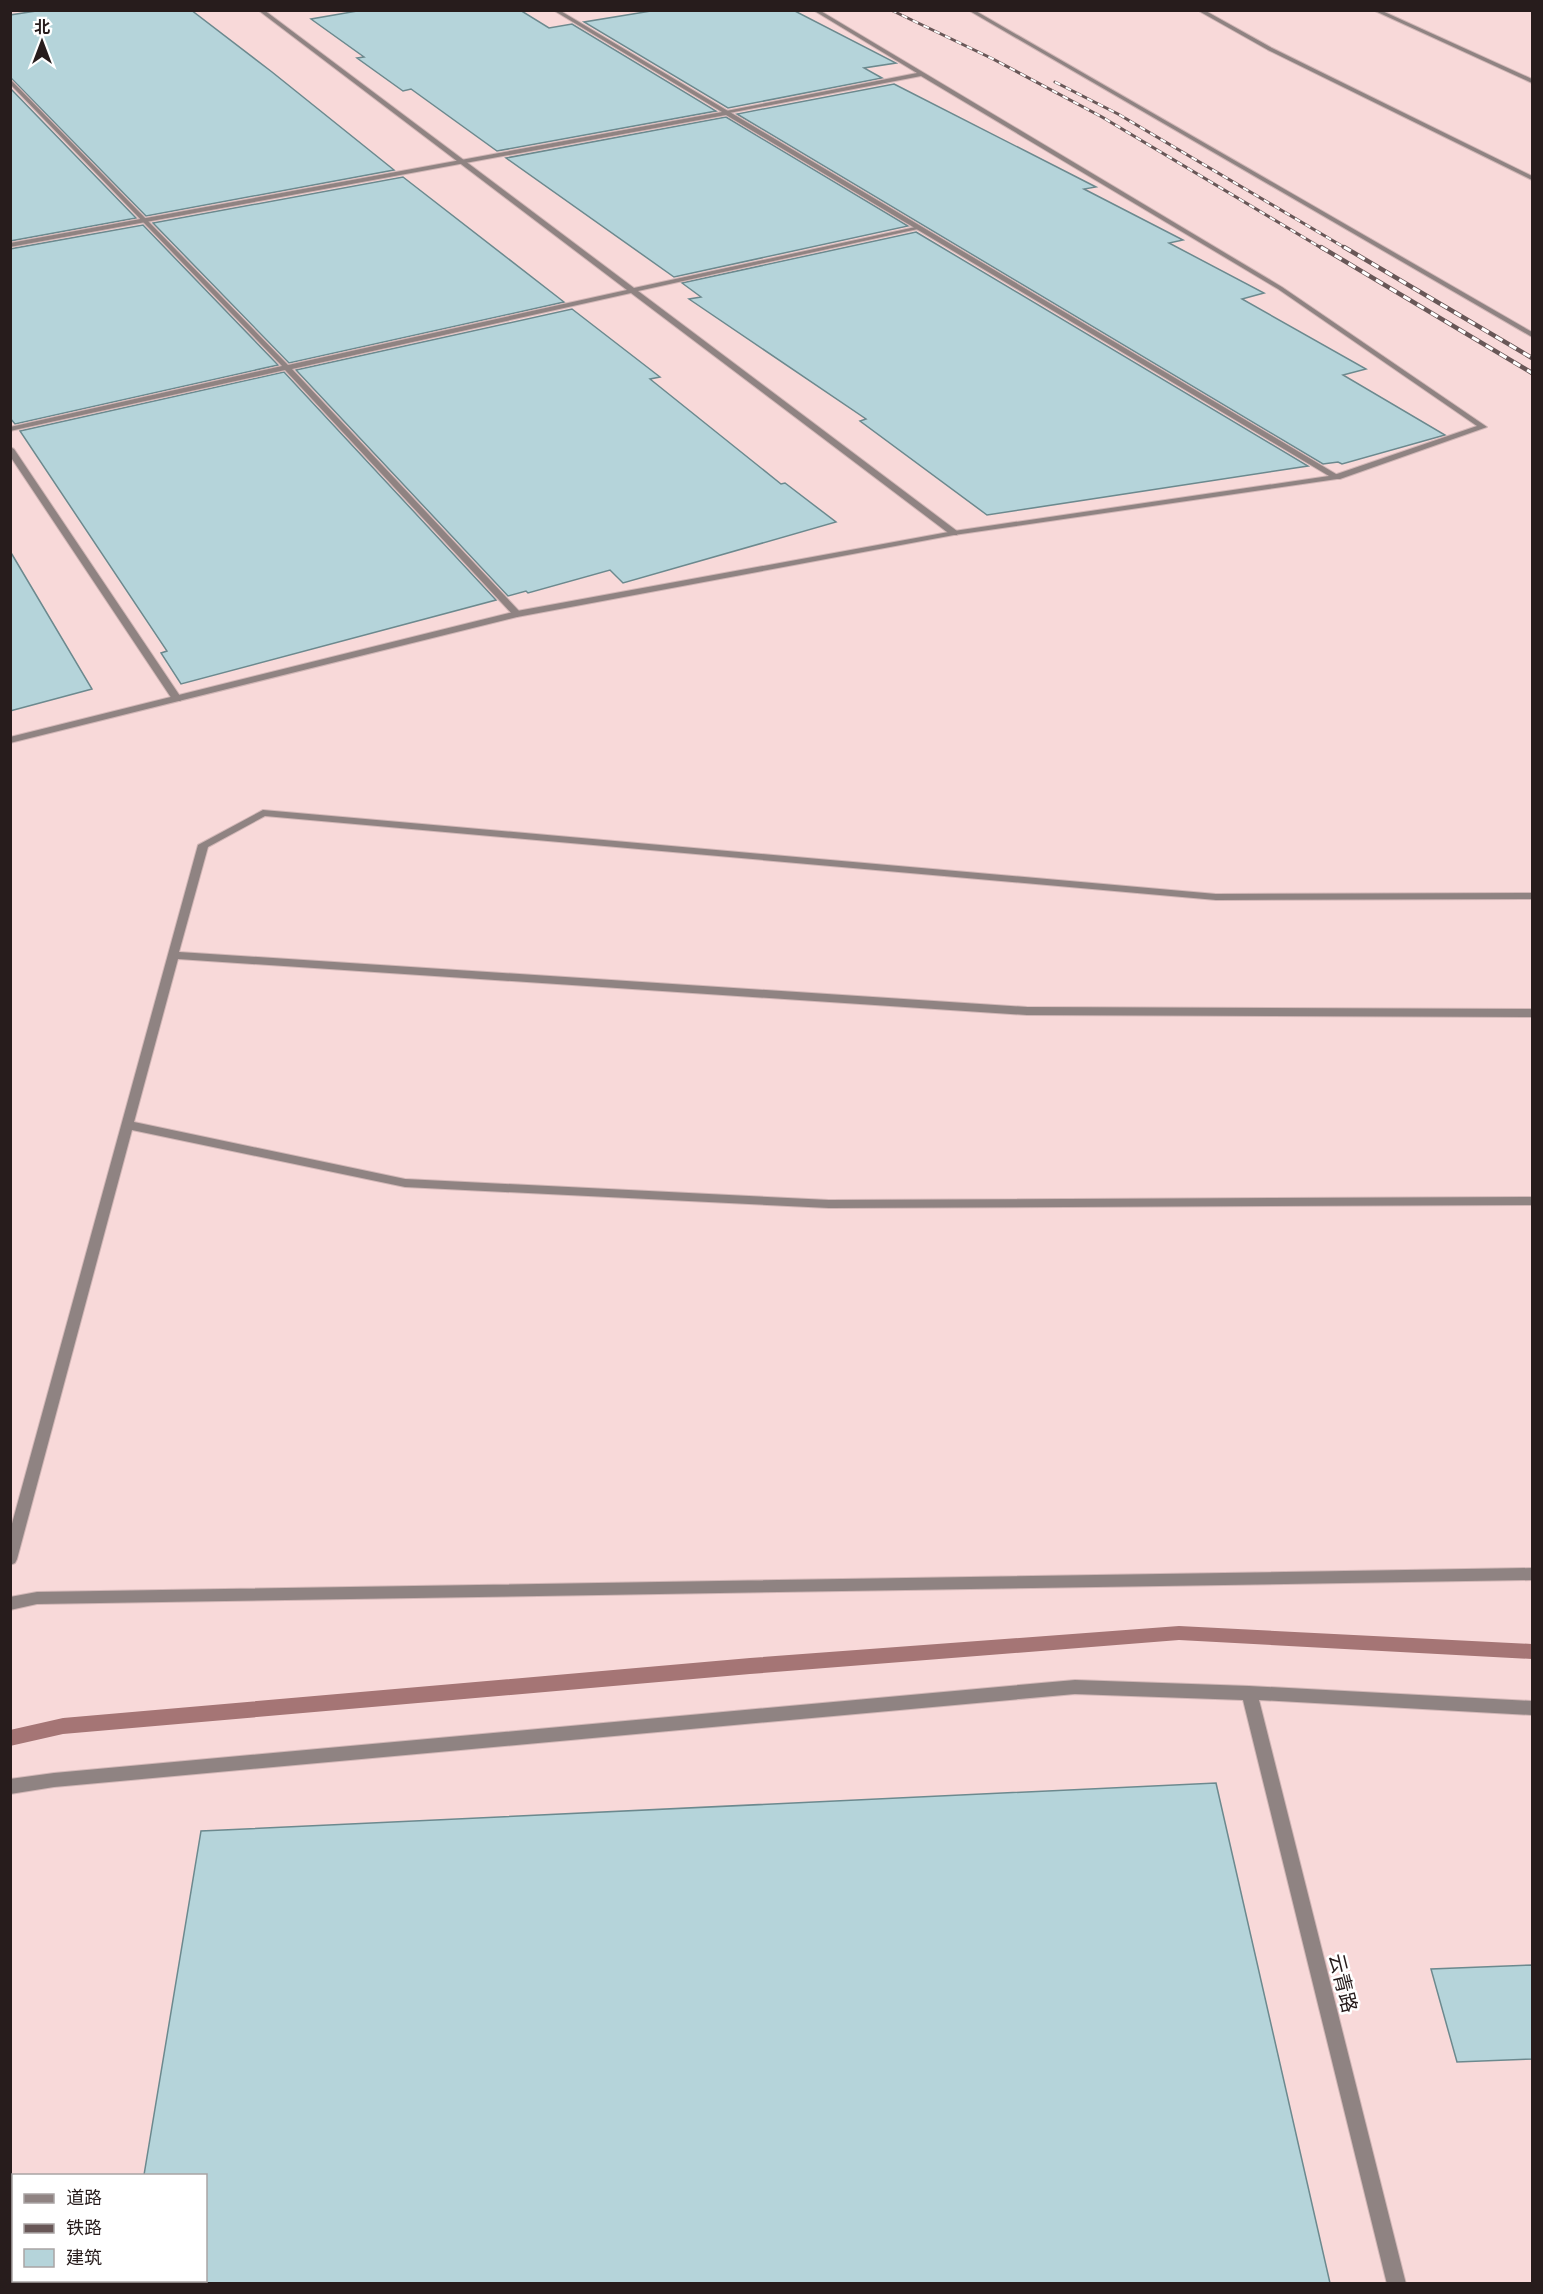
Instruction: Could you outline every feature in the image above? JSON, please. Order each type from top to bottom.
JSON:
[{"type":"street","points":[[260,10],[954,533]]},
{"type":"street","points":[[555,10],[1337,477]]},
{"type":"street","points":[[10,740],[517,614],[954,533],[1337,477],[1483,428],[1280,288],[815,10]]},
{"type":"street","points":[[970,10],[1533,335]]},
{"type":"street","points":[[1199,10],[1270,49],[1533,178]]},
{"type":"street","points":[[1375,10],[1533,81]]},
{"type":"street","points":[[10,245],[461,163],[921,74]]},
{"type":"street","points":[[10,80],[147,220],[517,614]]},
{"type":"street","points":[[10,429],[288,369],[918,227]]},
{"type":"street","points":[[10,449],[177,699]]},
{"type":"street","points":[[10,1559],[203,845],[263,813],[1216,897],[1533,896]]},
{"type":"street","points":[[174,955],[1027,1011],[1533,1013]]},
{"type":"street","points":[[128,1125],[405,1183],[829,1204],[1533,1201]]},
{"type":"street","points":[[10,1604],[37,1598],[1533,1574]]},
{"type":"street","points":[[10,1787],[54,1780],[1075,1687],[1249,1693],[1533,1708]]},
{"type":"street","name":"云青路","points":[[1249,1693],[1397,2283]]},
{"type":"building","points":[[43,10],[191,10],[394,170],[146,216],[10,77],[10,15]]},
{"type":"building","points":[[363,10],[520,10],[549,28],[572,24],[716,111],[497,151],[411,89],[403,91],[357,58],[364,57],[311,19]]},
{"type":"building","points":[[657,10],[793,10],[896,63],[864,68],[882,78],[728,108],[584,22]]},
{"type":"building","points":[[894,84],[1096,187],[1084,189],[1183,240],[1169,243],[1264,293],[1242,299],[1366,369],[1343,375],[1445,435],[1342,464],[1338,462],[1323,464],[737,114]]},
{"type":"building","points":[[10,88],[136,218],[10,241]]},
{"type":"building","points":[[726,117],[908,226],[674,277],[506,158]]},
{"type":"building","points":[[403,177],[564,302],[289,363],[153,223]]},
{"type":"building","points":[[143,225],[278,365],[15,424],[10,418],[10,249]]},
{"type":"building","points":[[916,232],[1308,466],[987,515],[860,421],[866,419],[689,299],[701,297],[682,283]]},
{"type":"building","points":[[572,309],[660,377],[650,379],[781,484],[785,483],[836,522],[623,583],[610,570],[528,593],[526,591],[508,596],[296,370]]},
{"type":"building","points":[[284,372],[496,600],[181,684],[161,653],[167,651],[20,431]]},
{"type":"building","points":[[10,551],[92,689],[10,711]]},
{"type":"building","points":[[1216,1783],[1330,2283],[206,2283],[207,2174],[144,2174],[201,1831]]},
{"type":"building","points":[[1533,1965],[1533,2059],[1457,2062],[1431,1969]]},
{"type":"waterway","points":[[10,1738],[63,1726],[750,1666],[1179,1633],[1532,1652]]},
{"type":"railway","points":[[891,10],[993,59],[1102,117],[1323,249]]},
{"type":"railway","points":[[1055,82],[1118,114],[1347,249]]},
{"type":"railway","points":[[1321,247],[1532,373]]},
{"type":"railway","points":[[1344,247],[1532,358]]}]
